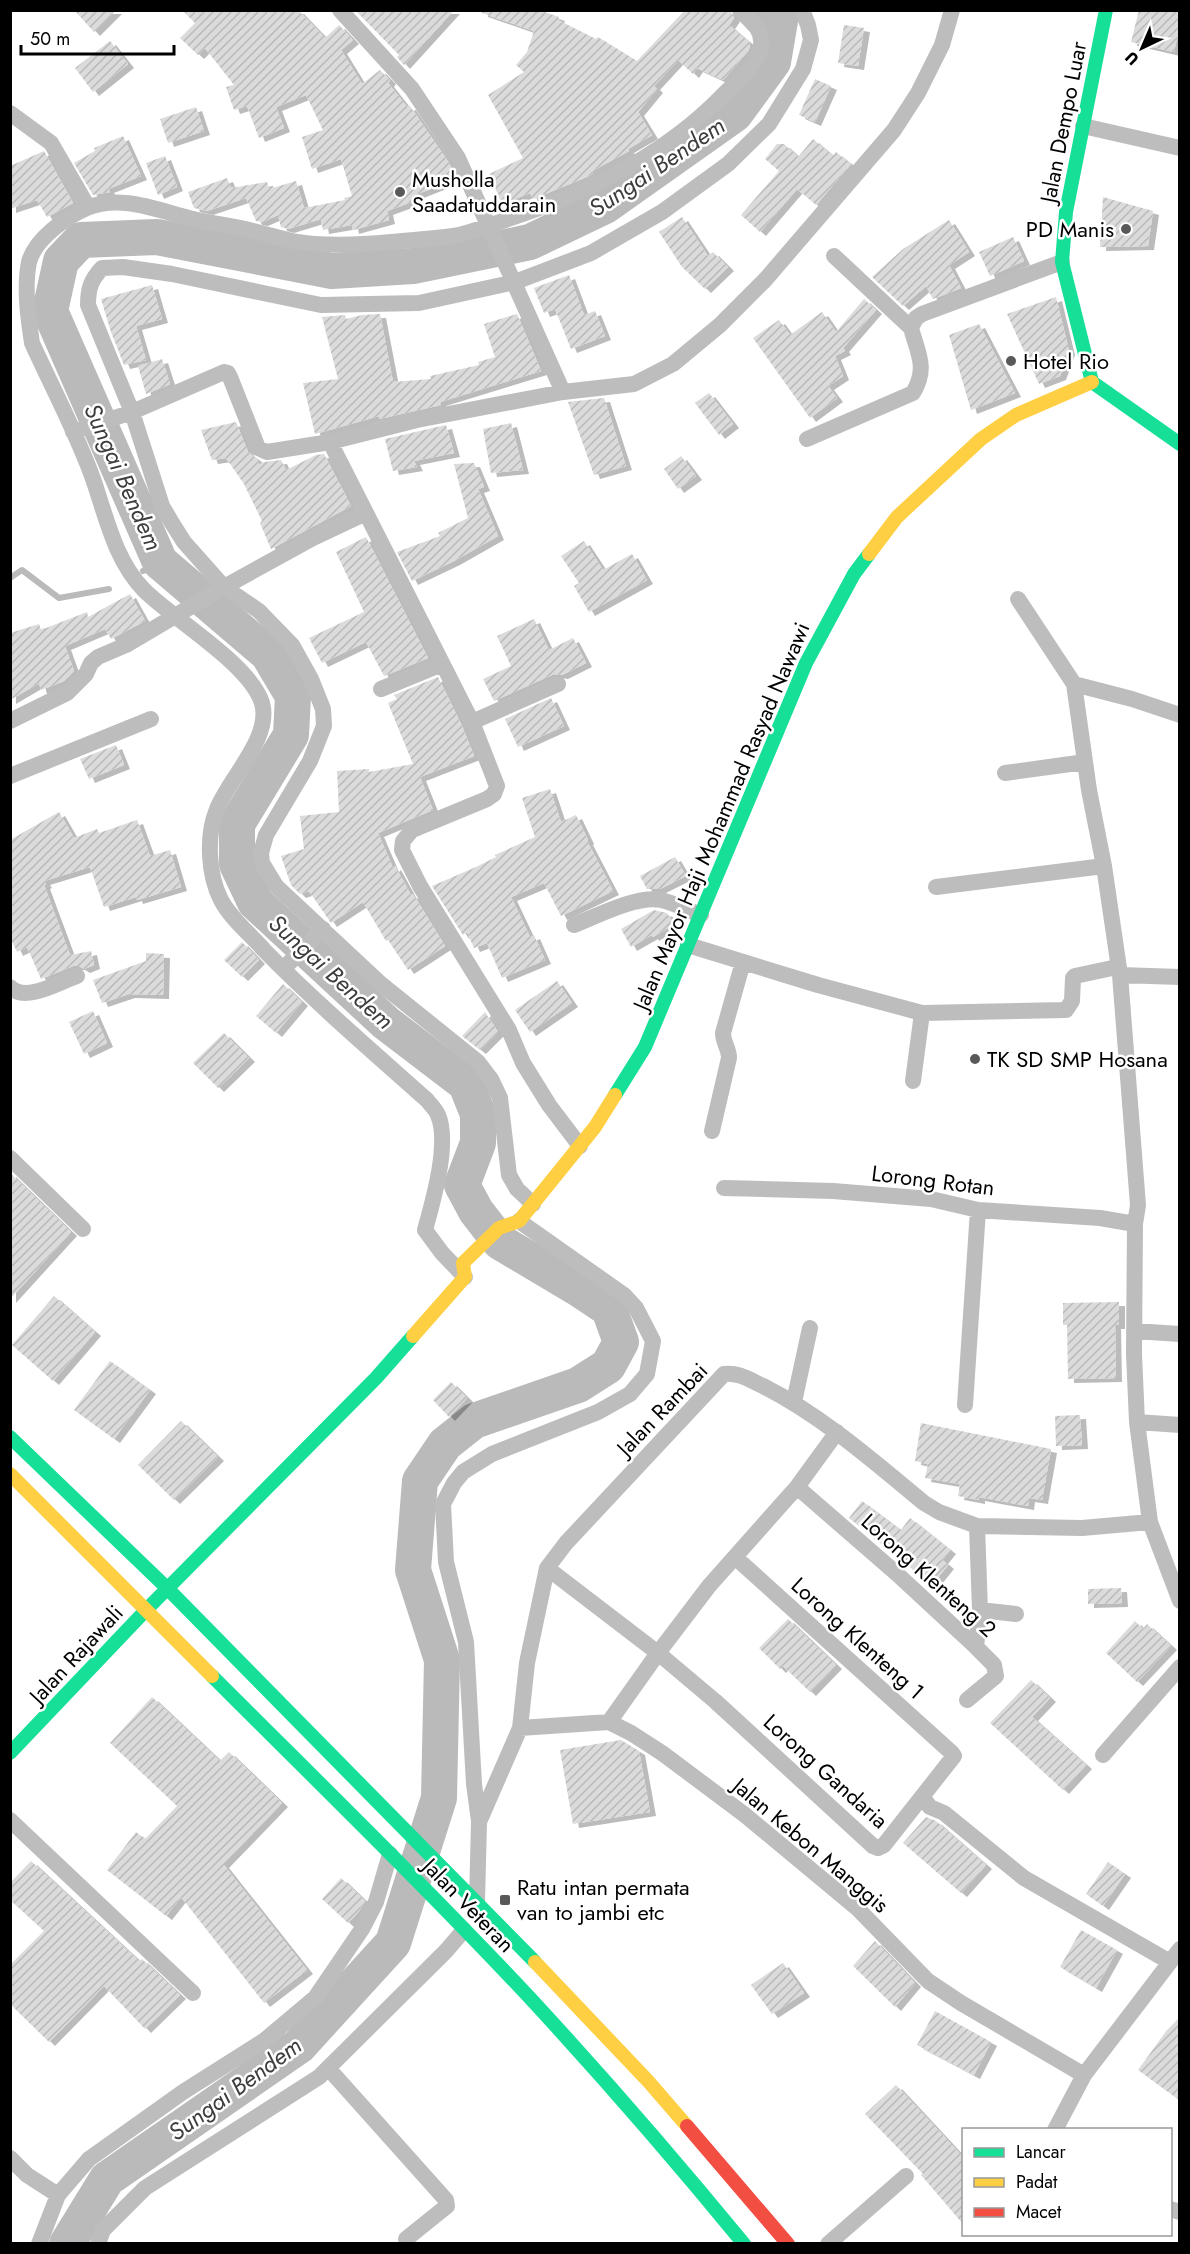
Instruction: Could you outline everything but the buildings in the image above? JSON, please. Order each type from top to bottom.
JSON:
[{"type":"main road","name":"Jalan Dempo Luar","points":[[1092,382],[1062,262],[1066,212],[1106,10]]},
{"type":"main road","points":[[1092,382],[1179,444]]},
{"type":"main road","name":"Jalan Mayor Haji Mohammad Rasyad Nawawi","points":[[519,1221],[595,1127],[645,1047],[806,663],[854,574],[897,517],[981,439],[1016,415],[1092,382]]},
{"type":"main road","points":[[147,1610],[376,1378],[499,1228],[519,1221]]},
{"type":"main road","name":"Jalan Veteran","points":[[10,1437],[167,1588],[477,1902],[648,2081],[788,2244]]},
{"type":"main road","name":"Jalan Veteran","points":[[10,1474],[458,1924],[571,2043],[680,2166],[744,2244]]},
{"type":"main road","name":"Jalan Rajawali","points":[[10,1753],[147,1610]]},
{"type":"street","points":[[340,10],[417,96],[458,158],[562,392]]},
{"type":"street","points":[[464,1270],[442,1253],[425,1230],[438,1186],[442,1142],[438,1115],[427,1100],[287,965],[235,919],[222,903],[211,864],[211,827],[217,807],[256,742],[264,718],[261,702],[251,682],[179,614],[146,591],[123,560],[108,529],[79,431],[32,342],[27,292],[30,260],[41,241],[66,220],[88,207],[111,203],[143,205],[294,241],[324,244],[370,244],[490,231],[611,177],[676,136],[716,102],[755,62],[762,50],[757,28],[740,10]]},
{"type":"street","points":[[533,1204],[517,1190],[509,1175],[500,1098],[492,1079],[478,1062],[320,933],[276,886],[262,863],[261,853],[267,835],[310,761],[324,726],[323,709],[311,679],[292,645],[259,612],[218,592],[162,506],[132,412],[87,305],[88,287],[102,268],[123,267],[172,274],[321,305],[419,303],[591,252],[662,212],[728,164],[769,124],[803,69],[811,39],[802,10]]},
{"type":"street","points":[[79,431],[132,412],[224,372],[230,377],[258,448],[267,452],[330,442],[417,420],[562,392],[634,384],[673,364],[720,325],[765,280],[894,130],[918,93],[942,45],[952,10]]},
{"type":"street","points":[[10,113],[51,142],[88,207]]},
{"type":"street","points":[[1083,126],[1179,148]]},
{"type":"street","points":[[807,439],[913,393],[920,381],[922,366],[911,328],[834,256]]},
{"type":"street","points":[[911,328],[916,318],[922,314],[1062,262]]},
{"type":"street","points":[[330,442],[472,722],[497,786],[494,794],[487,799],[412,830],[403,841],[402,850],[420,886],[509,1030],[523,1063],[549,1105],[580,1146]]},
{"type":"street","points":[[10,721],[67,693],[86,674],[91,663],[98,657],[126,645],[218,592],[366,513]]},
{"type":"street","points":[[1018,599],[1074,684],[1089,790],[1104,866],[1118,971],[1138,1205],[1134,1331],[1137,1422],[1150,1522],[1179,1601]]},
{"type":"street","points":[[381,689],[442,664]]},
{"type":"street","points":[[472,722],[558,684]]},
{"type":"street","points":[[1074,684],[1132,699],[1179,716]]},
{"type":"street","points":[[10,776],[151,719]]},
{"type":"street","points":[[1005,773],[1085,762]]},
{"type":"street","points":[[936,887],[1104,866]]},
{"type":"street","points":[[574,925],[639,901],[651,900],[660,900],[701,915]]},
{"type":"street","points":[[287,965],[320,933]]},
{"type":"street","points":[[688,945],[818,985],[922,1013],[1066,1010],[1072,1001],[1073,978],[1080,973],[1118,971],[1179,977]]},
{"type":"street","points":[[712,1131],[729,1058],[723,1033],[743,962]]},
{"type":"street","points":[[10,987],[21,994],[30,994],[77,976]]},
{"type":"street","points":[[914,1082],[922,1013]]},
{"type":"street","points":[[10,1158],[83,1229]]},
{"type":"street","name":"Lorong Rotan","points":[[724,1188],[833,1191],[931,1199],[978,1210],[1100,1218],[1136,1224]]},
{"type":"street","points":[[964,1405],[978,1210]]},
{"type":"street","points":[[479,1822],[474,1784],[466,1642],[446,1562],[443,1504],[454,1483],[463,1472],[492,1454],[598,1412],[630,1394],[647,1374],[653,1341],[636,1308],[624,1295],[519,1221]]},
{"type":"street","points":[[794,1402],[810,1329]]},
{"type":"street","points":[[1134,1331],[1179,1334]]},
{"type":"street","name":"Jalan Rambai","points":[[477,1902],[479,1822],[520,1728],[527,1663],[547,1568],[566,1543],[724,1374],[740,1375],[794,1402],[837,1432],[924,1503],[939,1512],[977,1526],[1082,1528],[1150,1522]]},
{"type":"street","points":[[1137,1422],[1179,1425]]},
{"type":"street","points":[[520,1728],[609,1722],[709,1587],[797,1487],[837,1432]]},
{"type":"street","name":"Lorong Klenteng 2","points":[[797,1487],[896,1573],[994,1665],[996,1676],[967,1700]]},
{"type":"street","points":[[976,1647],[980,1610],[977,1526]]},
{"type":"street","name":"Lorong Klenteng 1","points":[[736,1558],[954,1756],[923,1798]]},
{"type":"street","name":"Lorong Gandaria","points":[[547,1568],[658,1653],[716,1701],[873,1846],[878,1848],[884,1845],[923,1798],[930,1807],[944,1813],[1024,1878],[1175,1955]]},
{"type":"street","points":[[980,1610],[1016,1614]]},
{"type":"street","points":[[1103,1755],[1179,1667]]},
{"type":"street","name":"Jalan Kebon Manggis","points":[[609,1722],[632,1733],[662,1753],[745,1815],[857,1908],[928,1981],[961,2003],[1084,2075]]},
{"type":"street","points":[[10,1820],[193,1994]]},
{"type":"street","points":[[39,2244],[58,2195],[89,2159],[183,2092],[265,2040],[315,1998],[362,1929],[394,1858]]},
{"type":"street","points":[[98,2244],[104,2230],[145,2188],[319,2077],[446,1951],[458,1924]]},
{"type":"street","points":[[1056,2128],[1084,2075],[1175,1955]]},
{"type":"street","points":[[328,2068],[446,2200],[447,2206],[406,2239]]},
{"type":"street","points":[[10,2158],[27,2175],[58,2195]]},
{"type":"street","points":[[828,2244],[906,2176]]},
{"type":"street","points":[[717,2244],[732,2229]]},
{"type":"waterway","name":"Sungai Bendem","points":[[67,2244],[107,2179],[299,2046],[393,1943],[439,1798],[442,1660],[413,1570],[420,1481],[445,1444],[474,1421],[578,1385],[608,1366],[621,1342],[609,1309],[500,1242],[476,1211],[462,1185],[478,1143],[478,1114],[466,1084],[386,1023],[255,902],[237,864],[237,824],[291,735],[293,696],[268,654],[160,562],[50,311],[61,261],[81,240],[157,237],[332,271],[413,266],[530,242],[605,206],[735,114],[773,62],[780,21],[770,10]]},
{"type":"waterway","points":[[143,571],[160,562]]},
{"type":"waterway","points":[[10,578],[22,570],[59,598],[109,589]]},
{"type":"traffic: fast","points":[[1106,10],[1066,212],[1062,262],[1092,382],[1180,444]]},
{"type":"traffic: fast","points":[[615,1095],[645,1047],[806,663],[854,574],[869,554]]},
{"type":"traffic: fast","points":[[10,1753],[147,1609],[376,1378],[413,1336]]},
{"type":"traffic: fast","points":[[10,1437],[167,1588],[535,1962]]},
{"type":"traffic: fast","points":[[212,1676],[530,1998],[639,2120],[744,2244]]},
{"type":"traffic: slow","points":[[869,554],[897,517],[981,439],[1016,415],[1092,382]]},
{"type":"traffic: slow","points":[[413,1336],[465,1277],[463,1263],[499,1228],[519,1221],[595,1127],[615,1095]]},
{"type":"traffic: slow","points":[[10,1474],[212,1676]]},
{"type":"traffic: slow","points":[[535,1962],[648,2081],[687,2126]]},
{"type":"traffic: jam","points":[[687,2126],[788,2244]]},
{"type":"place","name":"Musholla Saadatuddarain","points":[[400,192]]},
{"type":"place","name":"PD Manis","points":[[1126,229]]},
{"type":"place","name":"Hotel Rio","points":[[1011,361]]},
{"type":"place","name":"TK SD SMP Hosana","points":[[975,1059]]},
{"type":"place","name":"Ratu intan permata van to jambi etc","points":[[505,1900]]}]
